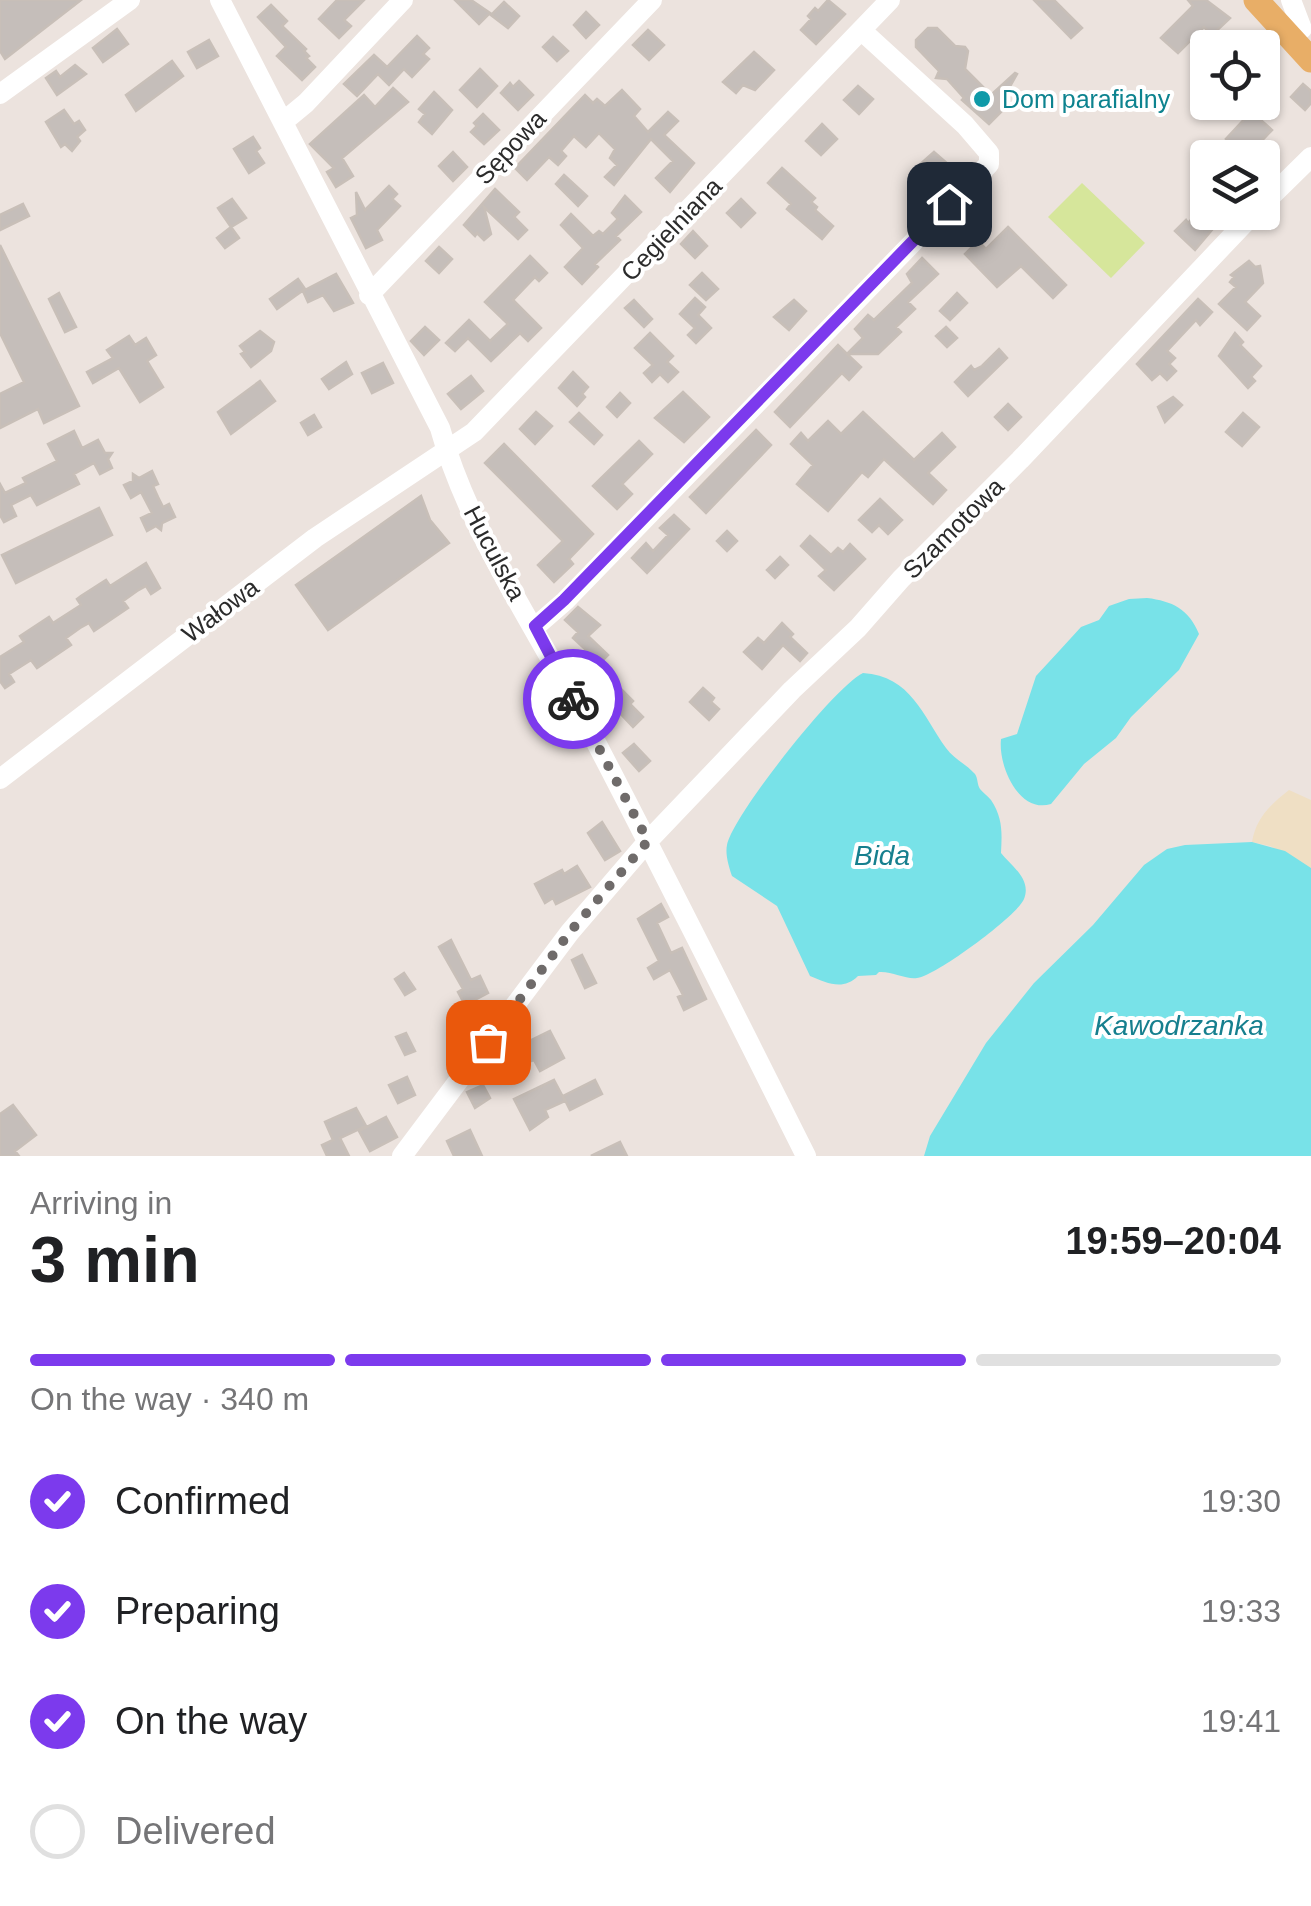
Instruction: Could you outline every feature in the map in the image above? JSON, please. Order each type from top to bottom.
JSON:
[{"type":"main road","points":[[1256,0],[1311,60]]},
{"type":"main road","points":[[1275,0],[1306,34]]},
{"type":"street","points":[[0,94],[130,0]]},
{"type":"street","name":"Huculska","points":[[220,0],[440,428],[446,452],[483,533],[648,841],[806,1156]]},
{"type":"street","points":[[283,122],[306,103],[402,0]]},
{"type":"street","name":"Sępowa","points":[[370,295],[652,0]]},
{"type":"street","name":"Cegielniana","points":[[446,452],[506,402],[890,0]]},
{"type":"street","points":[[1291,0],[1306,34]]},
{"type":"street","points":[[535,626],[989,164],[989,153],[964,126],[861,30]]},
{"type":"street","points":[[1280,188],[1311,157]]},
{"type":"street","name":"Szamotowa","points":[[402,1156],[570,932],[648,841],[1239,230]]},
{"type":"street","name":"Wałowa","points":[[3,767],[315,538],[446,452]]},
{"type":"sand","points":[[1289,790],[1311,800],[1311,868],[1270,846],[1252,842],[1265,813]]},
{"type":"green space","points":[[1082,183],[1145,243],[1111,278],[1048,217]]},
{"type":"water","points":[[1147,598],[1179,608],[1199,634],[1179,670],[1131,717],[1116,738],[1084,764],[1051,804],[1029,802],[1007,774],[1001,739],[1017,734],[1036,676],[1081,627],[1099,620],[1109,606]]},
{"type":"water","name":"Bida","points":[[863,673],[893,681],[904,690],[949,752],[975,774],[979,787],[998,813],[1001,853],[1019,873],[1026,892],[1018,907],[993,930],[927,975],[913,978],[879,972],[835,984],[810,976],[777,906],[732,876],[727,845],[747,807],[787,753],[831,701]]},
{"type":"water","name":"Kawodrzanka","points":[[1252,842],[1285,851],[1311,868],[1311,1156],[924,1156],[930,1136],[986,1043],[1034,983],[1093,925],[1144,865],[1167,849],[1185,845]]},
{"type":"building","points":[[0,0],[81,0],[5,59],[0,51]]},
{"type":"building","points":[[337,0],[364,0],[344,20],[351,26],[339,38],[319,19]]},
{"type":"building","points":[[455,0],[471,0],[490,13],[479,24]]},
{"type":"building","points":[[828,0],[845,14],[816,44],[801,30],[815,8],[818,11]]},
{"type":"building","points":[[1034,0],[1054,0],[1082,28],[1071,38]]},
{"type":"building","points":[[1188,0],[1206,0],[1230,18],[1217,30],[1190,30],[1190,41],[1178,53],[1161,38],[1193,6]]},
{"type":"building","points":[[504,2],[519,16],[508,28],[491,15]]},
{"type":"building","points":[[271,5],[287,21],[282,26],[306,49],[306,58],[315,67],[302,80],[277,56],[286,47],[258,17]]},
{"type":"building","points":[[586,12],[599,25],[586,38],[574,25]]},
{"type":"building","points":[[928,28],[937,28],[955,46],[965,47],[965,69],[991,95],[1017,74],[1003,99],[1008,105],[989,124],[962,100],[947,79],[936,78],[939,71],[916,47],[916,40]]},
{"type":"building","points":[[117,29],[128,44],[103,62],[93,48]]},
{"type":"building","points":[[648,30],[664,45],[649,60],[633,45]]},
{"type":"building","points":[[417,36],[429,48],[423,54],[429,59],[412,77],[404,69],[389,85],[378,74],[357,96],[344,84],[374,55],[387,67]]},
{"type":"building","points":[[553,37],[568,51],[557,61],[543,47]]},
{"type":"building","points":[[209,40],[218,56],[197,68],[188,52]]},
{"type":"building","points":[[754,52],[774,70],[755,90],[743,85],[736,93],[723,82]]},
{"type":"building","points":[[172,61],[183,76],[136,111],[126,95]]},
{"type":"building","points":[[75,65],[86,74],[57,95],[46,78],[56,71],[60,77]]},
{"type":"building","points":[[480,69],[497,86],[477,107],[460,90]]},
{"type":"building","points":[[519,81],[533,95],[518,110],[501,93],[510,83],[513,87]]},
{"type":"building","points":[[1303,84],[1311,91],[1311,103],[1305,110],[1291,97]]},
{"type":"building","points":[[858,86],[873,99],[859,114],[844,100]]},
{"type":"building","points":[[393,88],[408,102],[342,158],[353,176],[336,187],[327,172],[334,168],[310,144],[364,95],[375,107]]},
{"type":"building","points":[[622,90],[640,109],[634,116],[648,132],[668,112],[678,121],[664,135],[694,163],[670,192],[656,178],[673,161],[651,139],[614,185],[605,177],[617,165],[610,158],[615,149],[599,133],[586,147],[574,136],[561,151],[566,156],[558,165],[549,157],[527,180],[515,168],[585,95],[593,103],[597,99],[605,106]]},
{"type":"building","points":[[434,92],[452,110],[432,134],[419,122],[425,114],[419,109]]},
{"type":"building","points":[[64,110],[74,124],[79,121],[85,130],[77,137],[80,141],[72,151],[65,144],[61,147],[46,122]]},
{"type":"building","points":[[483,114],[499,130],[484,144],[471,132]]},
{"type":"building","points":[[1243,120],[1261,120],[1272,130],[1262,140],[1226,139]]},
{"type":"building","points":[[822,124],[837,139],[821,155],[806,141]]},
{"type":"building","points":[[253,137],[264,163],[249,173],[234,149]]},
{"type":"building","points":[[453,152],[467,167],[453,181],[439,166]]},
{"type":"building","points":[[934,152],[950,166],[936,183],[917,167]]},
{"type":"building","points":[[782,168],[815,198],[811,202],[817,207],[815,210],[833,226],[822,239],[787,209],[791,204],[768,183]]},
{"type":"building","points":[[564,175],[587,196],[578,206],[556,184]]},
{"type":"building","points":[[389,186],[397,194],[392,199],[400,206],[377,230],[382,240],[366,248],[351,218],[357,215],[356,192],[365,210]]},
{"type":"building","points":[[495,189],[519,212],[514,217],[527,230],[518,239],[484,207],[491,234],[484,240],[464,225]]},
{"type":"building","points":[[625,196],[641,212],[616,236],[620,240],[595,264],[598,267],[582,284],[565,267],[583,248],[561,225],[571,214],[593,236],[599,231],[603,234],[618,219],[612,213]]},
{"type":"building","points":[[232,199],[246,218],[231,227],[218,208]]},
{"type":"building","points":[[741,199],[755,213],[741,227],[727,213]]},
{"type":"building","points":[[23,204],[29,216],[0,230],[0,215]]},
{"type":"building","points":[[1186,220],[1190,230],[1212,230],[1195,250],[1175,231]]},
{"type":"building","points":[[231,227],[239,238],[225,248],[217,238]]},
{"type":"building","points":[[1008,227],[1066,285],[1053,298],[1021,266],[997,287],[965,254],[978,241],[986,249]]},
{"type":"building","points":[[693,231],[707,246],[695,258],[681,244]]},
{"type":"building","points":[[0,245],[79,406],[44,423],[38,409],[0,428],[0,394],[24,382],[0,333]]},
{"type":"building","points":[[439,247],[452,259],[439,273],[426,261]]},
{"type":"building","points":[[530,256],[547,273],[539,281],[535,277],[513,300],[541,328],[528,341],[520,333],[491,361],[468,338],[455,351],[446,343],[469,320],[490,341],[508,324],[485,302]]},
{"type":"building","points":[[922,258],[938,274],[908,302],[915,309],[896,327],[901,332],[878,354],[847,354],[863,338],[855,329],[868,315],[874,320],[912,283],[907,274]]},
{"type":"building","points":[[1249,261],[1260,266],[1263,283],[1245,302],[1260,316],[1247,330],[1219,304],[1236,287],[1230,282],[1234,277],[1231,275]]},
{"type":"building","points":[[702,273],[718,289],[706,300],[690,285]]},
{"type":"building","points":[[336,274],[353,303],[334,311],[323,295],[308,302],[303,291]]},
{"type":"building","points":[[298,279],[305,289],[277,309],[270,299]]},
{"type":"building","points":[[59,293],[76,327],[65,332],[49,299]]},
{"type":"building","points":[[957,293],[967,303],[950,320],[940,311]]},
{"type":"building","points":[[695,298],[705,307],[698,315],[711,328],[696,343],[688,335],[695,328],[680,314]]},
{"type":"building","points":[[1198,299],[1212,312],[1200,325],[1196,320],[1167,351],[1175,358],[1169,364],[1176,371],[1167,380],[1160,373],[1152,380],[1137,364]]},
{"type":"building","points":[[634,300],[652,319],[644,327],[625,308]]},
{"type":"building","points":[[794,300],[806,311],[789,330],[774,317]]},
{"type":"building","points":[[425,327],[439,340],[424,355],[411,341]]},
{"type":"building","points":[[946,327],[957,338],[947,347],[936,336]]},
{"type":"building","points":[[260,331],[274,342],[271,351],[251,367],[240,346]]},
{"type":"building","points":[[650,333],[673,356],[667,362],[678,372],[668,382],[660,374],[652,382],[644,373],[653,365],[635,348]]},
{"type":"building","points":[[1235,333],[1243,342],[1240,345],[1261,366],[1251,377],[1255,381],[1248,388],[1219,356]]},
{"type":"building","points":[[129,336],[135,345],[146,338],[156,355],[147,361],[163,387],[140,402],[119,368],[93,383],[87,372],[113,358],[107,350]]},
{"type":"building","points":[[838,345],[861,367],[849,380],[842,373],[790,427],[775,412]]},
{"type":"building","points":[[999,349],[1007,358],[968,396],[955,382],[971,366],[974,370],[982,366]]},
{"type":"building","points":[[346,362],[352,374],[329,389],[322,379]]},
{"type":"building","points":[[383,363],[393,383],[372,393],[362,373]]},
{"type":"building","points":[[573,372],[588,387],[577,406],[559,388]]},
{"type":"building","points":[[471,376],[483,391],[461,409],[448,394]]},
{"type":"building","points":[[260,381],[275,401],[231,434],[218,412]]},
{"type":"building","points":[[683,392],[709,417],[684,442],[655,418]]},
{"type":"building","points":[[620,393],[630,403],[617,417],[607,407]]},
{"type":"building","points":[[1173,397],[1182,405],[1165,422],[1158,407]]},
{"type":"building","points":[[1008,404],[1021,417],[1008,430],[995,417]]},
{"type":"building","points":[[536,412],[552,426],[535,444],[520,429]]},
{"type":"building","points":[[863,412],[914,460],[942,433],[955,447],[928,473],[946,490],[933,504],[884,459],[868,477],[862,472],[828,511],[797,484],[813,465],[791,444],[801,433],[808,441],[828,421],[841,434]]},
{"type":"building","points":[[579,413],[602,435],[594,444],[570,422]]},
{"type":"building","points":[[1243,413],[1259,427],[1242,446],[1226,432]]},
{"type":"building","points":[[314,415],[321,427],[308,435],[301,423]]},
{"type":"building","points":[[756,430],[771,445],[706,513],[690,497]]},
{"type":"building","points":[[74,431],[82,448],[98,440],[105,453],[112,453],[108,459],[112,468],[100,474],[94,463],[74,474],[79,484],[37,505],[31,495],[11,505],[16,516],[4,522],[0,515],[0,484],[5,493],[26,483],[23,478],[57,461],[48,444]]},
{"type":"building","points":[[639,441],[652,454],[622,484],[632,494],[617,509],[593,486]]},
{"type":"building","points":[[504,444],[593,534],[569,559],[573,564],[554,582],[538,565],[563,541],[485,463]]},
{"type":"building","points":[[152,471],[158,484],[153,486],[163,507],[169,504],[175,517],[162,523],[161,530],[156,526],[147,531],[141,518],[152,513],[141,492],[131,498],[124,485],[133,481],[133,474],[139,478]]},
{"type":"building","points":[[421,496],[430,520],[449,543],[328,630],[296,585]]},
{"type":"building","points":[[880,499],[902,520],[888,534],[879,525],[872,532],[859,520]]},
{"type":"building","points":[[99,508],[112,535],[16,583],[2,555]]},
{"type":"building","points":[[674,515],[689,529],[647,573],[632,558],[646,543],[653,551],[668,535],[660,528]]},
{"type":"building","points":[[727,531],[737,541],[727,551],[717,541]]},
{"type":"building","points":[[810,536],[831,555],[838,548],[843,552],[850,544],[865,559],[834,590],[819,576],[826,570],[801,546]]},
{"type":"building","points":[[780,557],[788,565],[775,578],[767,570]]},
{"type":"building","points":[[146,563],[160,588],[151,594],[146,586],[137,591],[123,601],[128,608],[94,631],[89,623],[80,628],[66,638],[71,645],[37,668],[31,660],[9,674],[14,682],[5,688],[0,681],[0,657],[24,642],[20,636],[49,617],[53,623],[81,605],[77,599],[106,580],[110,586]]},
{"type":"building","points":[[578,607],[600,625],[588,636],[608,655],[594,669],[579,655],[585,649],[573,638],[578,632],[565,620]]},
{"type":"building","points":[[782,623],[807,653],[800,661],[783,645],[762,669],[744,652],[758,638],[764,643]]},
{"type":"building","points":[[612,680],[643,717],[633,727],[600,692]]},
{"type":"building","points":[[703,688],[719,709],[709,720],[690,702]]},
{"type":"building","points":[[634,744],[650,761],[639,771],[623,753]]},
{"type":"building","points":[[602,822],[620,851],[605,860],[588,833]]},
{"type":"building","points":[[577,866],[590,887],[556,904],[553,898],[545,903],[535,884]]},
{"type":"building","points":[[661,904],[668,917],[657,923],[671,953],[682,948],[706,999],[684,1010],[678,997],[683,995],[670,970],[654,979],[648,968],[659,961],[638,919]]},
{"type":"building","points":[[451,940],[471,980],[480,976],[488,993],[465,1005],[458,992],[463,989],[439,947]]},
{"type":"building","points":[[582,955],[596,983],[585,988],[572,960]]},
{"type":"building","points":[[404,973],[415,989],[405,995],[395,979]]},
{"type":"building","points":[[550,1031],[564,1058],[540,1071],[534,1060],[525,1063],[517,1047]]},
{"type":"building","points":[[406,1033],[415,1051],[405,1055],[396,1037]]},
{"type":"building","points":[[407,1077],[415,1095],[398,1103],[389,1085]]},
{"type":"building","points":[[554,1080],[565,1101],[545,1110],[548,1117],[530,1130],[514,1099]]},
{"type":"building","points":[[595,1080],[602,1094],[570,1110],[563,1096]]},
{"type":"building","points":[[483,1085],[490,1098],[475,1108],[467,1092]]},
{"type":"building","points":[[13,1105],[36,1135],[15,1151],[19,1156],[0,1156],[0,1114]]},
{"type":"building","points":[[356,1108],[366,1126],[340,1138],[349,1156],[327,1156],[322,1145],[333,1140],[325,1122]]},
{"type":"building","points":[[386,1117],[397,1137],[370,1151],[359,1131]]},
{"type":"building","points":[[470,1130],[482,1156],[454,1156],[447,1141]]},
{"type":"building","points":[[620,1142],[627,1156],[591,1156]]},
{"type":"way so far","points":[[488,1042],[570,932],[648,841],[573,699]]},
{"type":"place","name":"Dom parafialny","points":[[982,99]]},
{"type":"route","points":[[573,699],[535,626],[949,204]]}]
